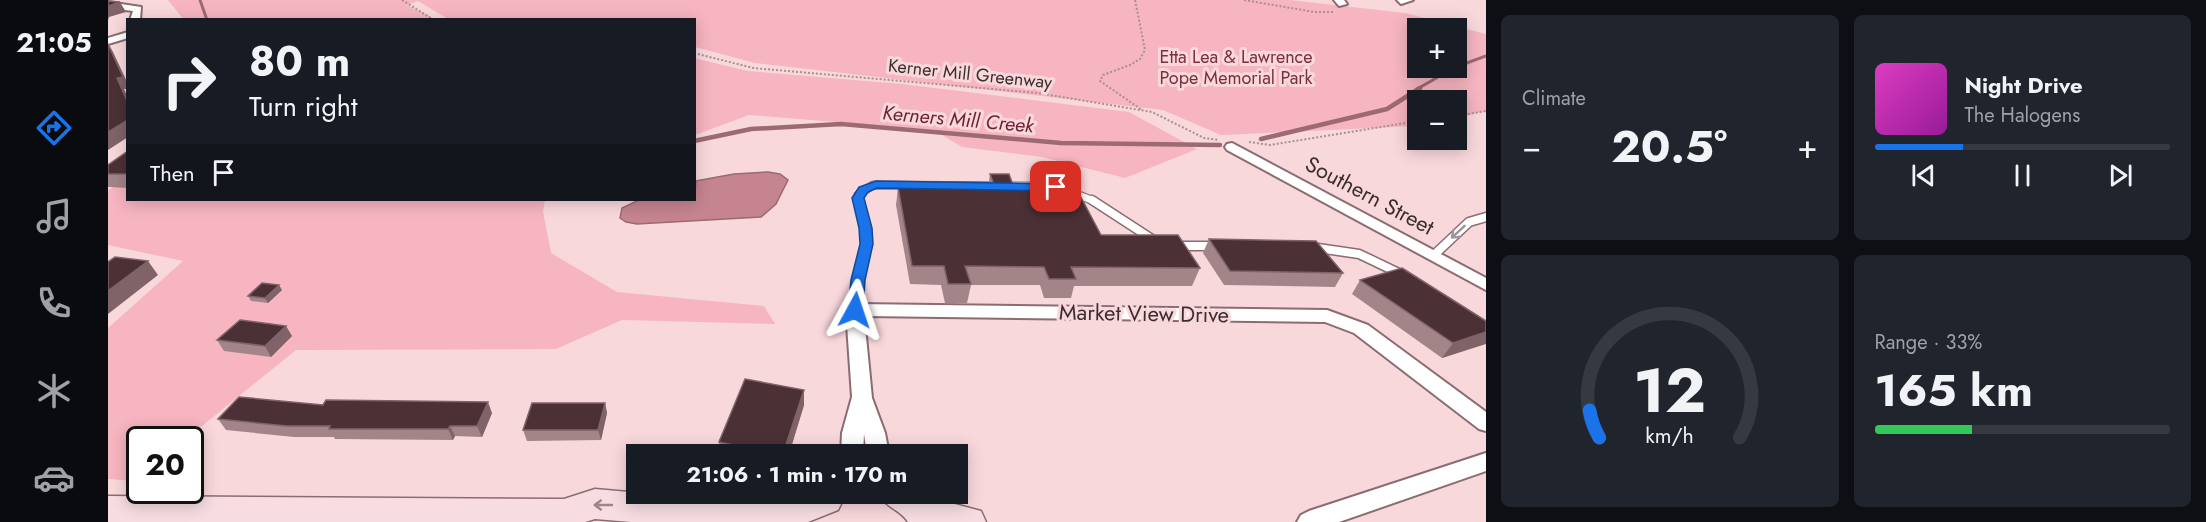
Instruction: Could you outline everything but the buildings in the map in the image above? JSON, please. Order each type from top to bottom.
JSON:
[{"type":"main road","points":[[108,511],[568,518],[595,504],[742,517],[767,517],[826,505]]},
{"type":"main road","points":[[911,504],[945,517],[969,522]]},
{"type":"street","points":[[1401,1],[1408,0]]},
{"type":"street","points":[[108,5],[138,9],[136,18]]},
{"type":"street","points":[[108,40],[126,36]]},
{"type":"street","name":"Southern Street","points":[[1230,144],[1486,285]]},
{"type":"street","points":[[855,310],[861,398],[876,444]]},
{"type":"street","name":"Market View Drive","points":[[855,310],[1327,316],[1361,329],[1486,423]]},
{"type":"street","points":[[852,444],[861,398]]},
{"type":"street","points":[[1309,522],[1486,462]]},
{"type":"lane","points":[[855,310],[858,280],[867,239],[858,195],[863,189],[873,185],[1020,185],[1063,189],[1088,197],[1146,236],[1165,244],[1223,246]]},
{"type":"lane","points":[[1434,255],[1469,222],[1486,216]]},
{"type":"lane","points":[[1302,247],[1335,248],[1357,253],[1385,264],[1408,278]]},
{"type":"path","points":[[402,0],[431,18]]},
{"type":"path","points":[[1135,0],[1145,50],[1140,59],[1103,75],[1100,81],[1143,111]]},
{"type":"path","points":[[1244,0],[1314,12],[1338,11],[1340,2]]},
{"type":"path","name":"Kerner Mill Greenway","points":[[696,54],[753,68],[1038,93],[1152,112],[1204,138],[1230,144]]},
{"type":"path","points":[[1467,114],[1486,111]]},
{"type":"path","points":[[1260,143],[1270,145],[1407,123]]},
{"type":"green space","name":"Etta Lea & Lawrence Pope Memorial Park","points":[[168,0],[1290,0],[1405,13],[1424,18],[1407,18],[1407,78],[1467,78],[1467,29],[1486,34],[1486,111],[1467,116],[1467,90],[1407,90],[1407,126],[1221,135],[1163,110],[755,63],[696,47],[696,18],[446,18],[418,1],[407,5],[432,18],[182,18]]},
{"type":"green space","points":[[696,58],[748,71],[902,84],[1129,112],[1197,149],[1125,178],[1042,157],[962,147],[934,130],[749,115],[696,135]]},
{"type":"green space","points":[[126,181],[126,201],[545,201],[543,211],[551,253],[617,292],[764,306],[775,324],[622,320],[556,349],[296,350],[202,426],[126,426],[126,480],[108,479],[108,328],[183,261],[108,245],[108,190]]},
{"type":"shaded area","points":[[768,172],[780,174],[788,180],[776,204],[761,217],[637,224],[620,218],[622,208],[637,201],[696,201],[696,181],[734,174]]},
{"type":"waterway","name":"Kerners Mill Creek","points":[[200,0],[206,18]]},
{"type":"waterway","name":"Kerners Mill Creek","points":[[1467,63],[1486,56]]},
{"type":"waterway","name":"Kerners Mill Creek","points":[[1417,89],[1436,78]]},
{"type":"waterway","name":"Kerners Mill Creek","points":[[1261,139],[1387,109],[1420,88]]},
{"type":"waterway","name":"Kerners Mill Creek","points":[[696,141],[751,129],[841,124],[1061,143],[1220,145]]},
{"type":"route","points":[[855,310],[858,280],[867,239],[858,198],[863,189],[876,185],[1056,187]]}]
